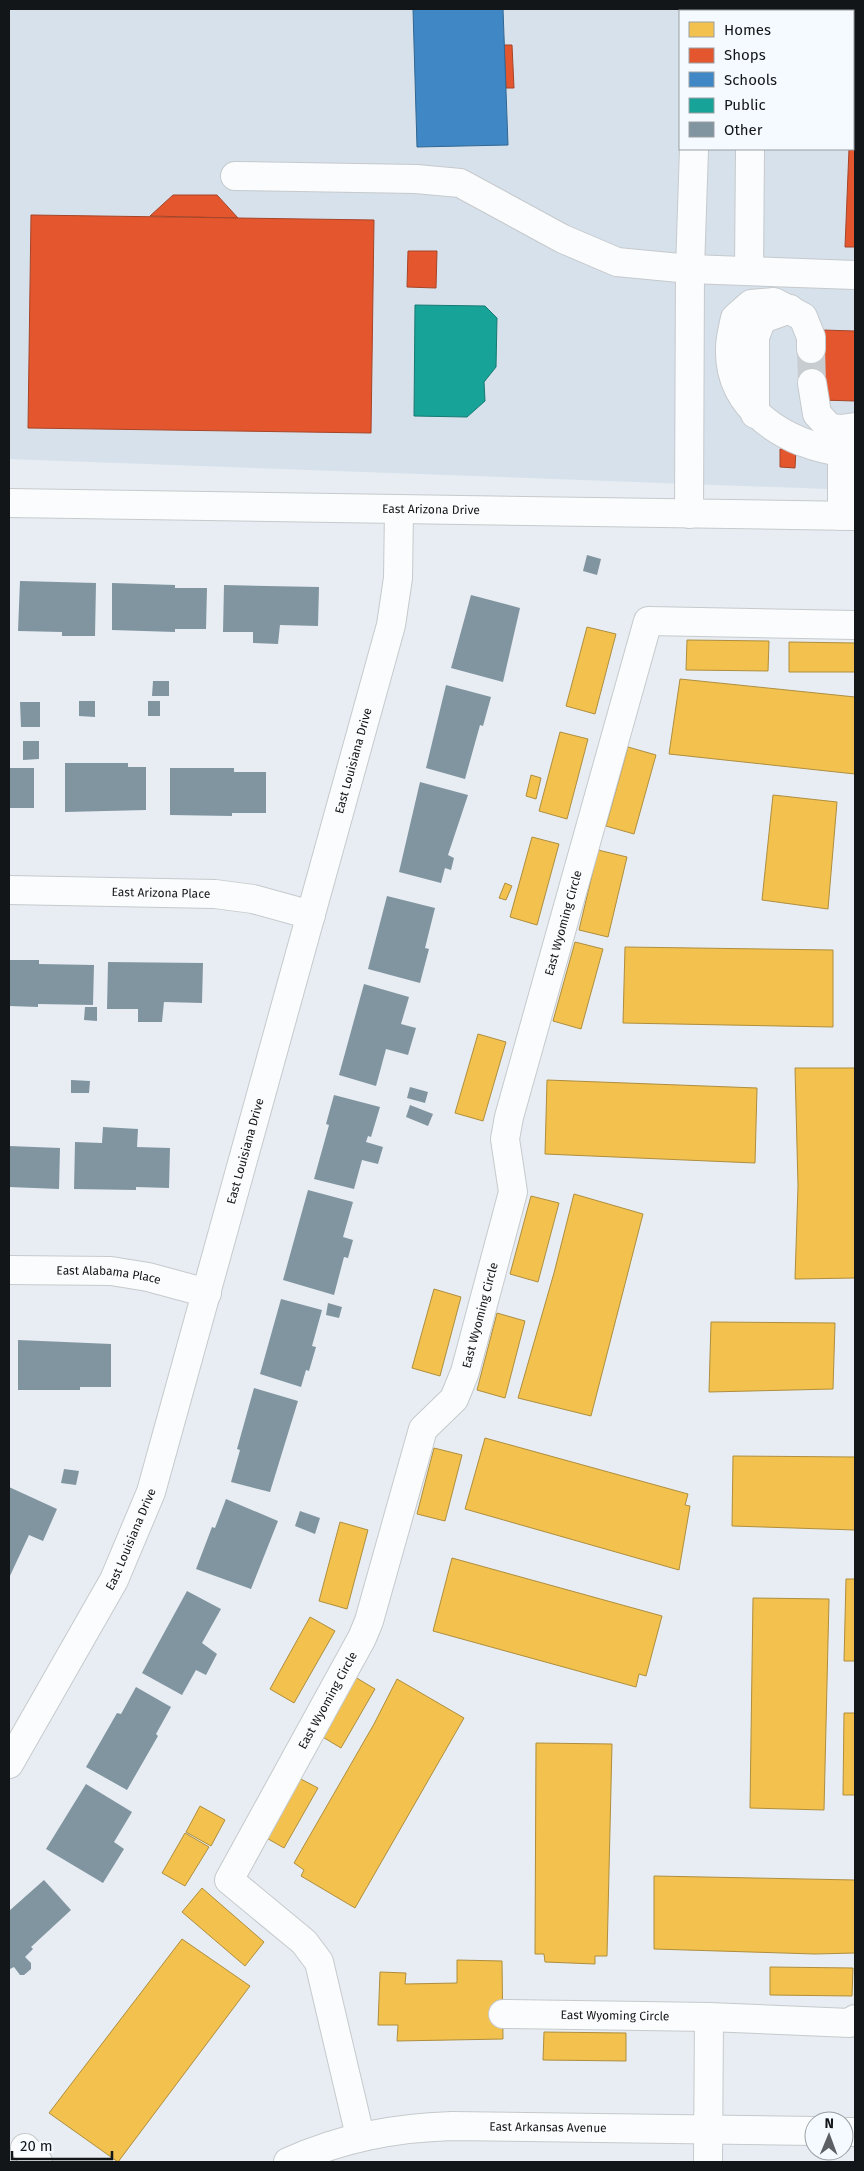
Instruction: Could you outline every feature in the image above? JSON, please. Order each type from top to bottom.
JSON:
[{"type":"street","points":[[689,514],[690,269],[694,150]]},
{"type":"street","points":[[749,271],[750,150]]},
{"type":"street","points":[[235,176],[416,178],[460,183],[563,239],[616,262],[690,269],[855,275]]},
{"type":"street","points":[[812,348],[811,337],[803,317],[774,302],[751,304],[735,318],[730,348],[736,386],[755,414],[786,435],[822,449],[849,451],[849,516]]},
{"type":"street","points":[[755,414],[755,337],[762,319],[776,312],[790,310]]},
{"type":"street","points":[[690,358],[731,360]]},
{"type":"street","points":[[812,383],[817,414],[830,428],[855,427]]},
{"type":"street","name":"East Arizona Drive","points":[[9,503],[849,516]]},
{"type":"street","name":"East Louisiana Drive","points":[[9,1764],[118,1571],[151,1492],[392,625],[398,578],[399,510]]},
{"type":"street","name":"East Wyoming Circle","points":[[360,2136],[319,1962],[304,1942],[230,1880],[362,1638],[369,1621],[423,1429],[454,1399],[465,1372],[513,1192],[505,1139],[509,1117],[648,621],[855,625]]},
{"type":"street","name":"East Arizona Place","points":[[9,890],[215,894],[253,899],[311,915]]},
{"type":"street","name":"East Alabama Place","points":[[9,1270],[111,1271],[148,1277],[207,1293]]},
{"type":"street","name":"East Wyoming Circle","points":[[513,2015],[709,2017],[850,2023],[855,2020]]},
{"type":"street","points":[[708,2162],[709,2017]]},
{"type":"street","name":"East Arkansas Avenue","points":[[288,2162],[317,2149],[360,2136],[414,2128],[452,2126],[804,2131]]},
{"type":"shaded area","points":[[9,9],[855,9],[855,490],[9,459]]},
{"type":"building: Homes","points":[[587,627],[616,634],[595,714],[566,706]]},
{"type":"building: Homes","points":[[687,640],[769,641],[768,671],[686,670]]},
{"type":"building: Homes","points":[[789,642],[855,643],[855,672],[789,672]]},
{"type":"building: Homes","points":[[680,679],[855,697],[855,774],[669,754]]},
{"type":"building: Homes","points":[[560,732],[588,739],[567,819],[539,811]]},
{"type":"building: Homes","points":[[628,747],[656,755],[634,834],[606,826]]},
{"type":"building: Homes","points":[[531,775],[541,778],[536,799],[526,796]]},
{"type":"building: Homes","points":[[773,795],[837,802],[828,909],[762,900]]},
{"type":"building: Homes","points":[[532,837],[559,844],[537,925],[510,917]]},
{"type":"building: Homes","points":[[598,850],[627,857],[608,937],[579,930]]},
{"type":"building: Homes","points":[[505,883],[512,886],[506,900],[499,898]]},
{"type":"building: Homes","points":[[575,942],[603,949],[581,1029],[553,1021]]},
{"type":"building: Homes","points":[[625,947],[833,950],[833,1027],[623,1023]]},
{"type":"building: Homes","points":[[478,1034],[506,1042],[483,1121],[455,1113]]},
{"type":"building: Homes","points":[[795,1068],[855,1068],[855,1278],[795,1279],[798,1186]]},
{"type":"building: Homes","points":[[547,1080],[757,1088],[755,1163],[545,1154]]},
{"type":"building: Homes","points":[[574,1194],[643,1214],[591,1416],[518,1398],[554,1273]]},
{"type":"building: Homes","points":[[531,1196],[559,1203],[538,1282],[510,1274]]},
{"type":"building: Homes","points":[[434,1289],[461,1297],[440,1376],[412,1368]]},
{"type":"building: Homes","points":[[497,1313],[525,1321],[505,1398],[477,1390]]},
{"type":"building: Homes","points":[[711,1322],[835,1323],[833,1389],[709,1392]]},
{"type":"building: Homes","points":[[485,1438],[688,1494],[685,1505],[690,1506],[679,1570],[465,1509]]},
{"type":"building: Homes","points":[[434,1448],[462,1455],[445,1521],[417,1514]]},
{"type":"building: Homes","points":[[733,1456],[855,1457],[855,1530],[732,1526]]},
{"type":"building: Homes","points":[[340,1522],[368,1530],[347,1609],[319,1601]]},
{"type":"building: Homes","points":[[452,1558],[662,1616],[646,1676],[639,1674],[636,1687],[433,1631]]},
{"type":"building: Homes","points":[[846,1579],[855,1579],[855,1661],[844,1661]]},
{"type":"building: Homes","points":[[753,1598],[829,1599],[824,1810],[750,1808]]},
{"type":"building: Homes","points":[[310,1617],[335,1631],[294,1703],[270,1689]]},
{"type":"building: Homes","points":[[355,1677],[375,1689],[341,1748],[321,1736]]},
{"type":"building: Homes","points":[[397,1679],[464,1718],[355,1908],[301,1876],[304,1870],[294,1863],[374,1724]]},
{"type":"building: Homes","points":[[844,1713],[855,1713],[855,1795],[843,1795]]},
{"type":"building: Homes","points":[[536,1743],[612,1744],[607,1956],[595,1956],[595,1964],[545,1962],[544,1954],[535,1954]]},
{"type":"building: Homes","points":[[297,1777],[318,1788],[284,1848],[263,1836]]},
{"type":"building: Homes","points":[[200,1806],[225,1820],[211,1846],[186,1832]]},
{"type":"building: Homes","points":[[185,1833],[209,1847],[185,1886],[162,1873]]},
{"type":"building: Homes","points":[[654,1876],[855,1880],[855,1953],[815,1954],[654,1949]]},
{"type":"building: Homes","points":[[202,1888],[264,1942],[245,1966],[182,1912]]},
{"type":"building: Homes","points":[[182,1939],[250,1986],[118,2162],[49,2113]]},
{"type":"building: Homes","points":[[457,1960],[502,1961],[503,2039],[397,2041],[398,2025],[378,2025],[380,1972],[406,1973],[405,1984],[457,1983]]},
{"type":"building: Homes","points":[[770,1967],[853,1968],[852,1996],[770,1995]]},
{"type":"building: Homes","points":[[544,2032],[626,2033],[626,2061],[543,2060]]},
{"type":"building: Shops","points":[[504,45],[512,45],[514,88],[506,88]]},
{"type":"building: Shops","points":[[855,84],[855,247],[845,247],[849,150],[854,150]]},
{"type":"building: Shops","points":[[173,195],[217,195],[238,218],[150,216]]},
{"type":"building: Shops","points":[[31,215],[374,220],[371,433],[28,428]]},
{"type":"building: Shops","points":[[408,251],[437,251],[436,288],[407,287]]},
{"type":"building: Shops","points":[[822,330],[855,331],[855,401],[820,400]]},
{"type":"building: Shops","points":[[780,449],[796,449],[795,468],[780,467]]},
{"type":"building: Schools","points":[[413,9],[503,9],[508,145],[417,147]]},
{"type":"building: Public","points":[[415,305],[485,306],[497,318],[496,367],[484,382],[485,401],[467,417],[414,416]]},
{"type":"building: Other","points":[[587,555],[601,559],[597,575],[583,571]]},
{"type":"building: Other","points":[[20,581],[96,583],[95,636],[62,636],[62,632],[18,631]]},
{"type":"building: Other","points":[[112,583],[175,585],[175,588],[207,588],[206,629],[175,629],[175,632],[112,630]]},
{"type":"building: Other","points":[[224,585],[319,587],[318,626],[280,625],[278,644],[253,643],[253,632],[223,632]]},
{"type":"building: Other","points":[[471,595],[520,608],[503,682],[451,668]]},
{"type":"building: Other","points":[[153,681],[169,681],[169,696],[152,696]]},
{"type":"building: Other","points":[[446,685],[491,697],[483,726],[480,725],[465,779],[426,768]]},
{"type":"building: Other","points":[[79,701],[95,701],[95,717],[79,716]]},
{"type":"building: Other","points":[[148,701],[160,701],[160,716],[148,716]]},
{"type":"building: Other","points":[[20,702],[40,702],[40,727],[21,727]]},
{"type":"building: Other","points":[[23,741],[39,741],[39,759],[23,760]]},
{"type":"building: Other","points":[[65,763],[128,763],[128,767],[146,767],[146,810],[65,812]]},
{"type":"building: Other","points":[[9,768],[34,768],[34,808],[9,808]]},
{"type":"building: Other","points":[[170,768],[234,768],[234,772],[266,772],[266,813],[232,813],[232,816],[170,815]]},
{"type":"building: Other","points":[[420,782],[468,795],[448,855],[454,858],[451,870],[445,868],[441,883],[399,872]]},
{"type":"building: Other","points":[[387,896],[435,908],[425,948],[429,949],[420,983],[368,969]]},
{"type":"building: Other","points":[[9,960],[39,960],[39,964],[94,965],[93,1005],[38,1004],[38,1007],[9,1006]]},
{"type":"building: Other","points":[[108,962],[203,963],[202,1003],[164,1002],[162,1022],[138,1022],[138,1009],[107,1009]]},
{"type":"building: Other","points":[[364,984],[409,997],[401,1024],[416,1028],[408,1055],[386,1049],[376,1086],[339,1075]]},
{"type":"building: Other","points":[[85,1007],[97,1007],[97,1021],[84,1020]]},
{"type":"building: Other","points":[[71,1080],[90,1081],[89,1093],[71,1093]]},
{"type":"building: Other","points":[[410,1087],[428,1092],[425,1103],[407,1098]]},
{"type":"building: Other","points":[[334,1095],[380,1107],[371,1137],[368,1136],[366,1142],[383,1147],[378,1164],[362,1160],[354,1189],[314,1179],[329,1125],[326,1124]]},
{"type":"building: Other","points":[[410,1105],[433,1114],[428,1126],[406,1117]]},
{"type":"building: Other","points":[[103,1127],[138,1129],[137,1147],[170,1148],[169,1188],[136,1187],[136,1190],[74,1189],[75,1142],[102,1143]]},
{"type":"building: Other","points":[[9,1146],[60,1148],[59,1189],[9,1187]]},
{"type":"building: Other","points":[[308,1190],[353,1202],[343,1237],[353,1240],[348,1258],[344,1257],[334,1295],[283,1280]]},
{"type":"building: Other","points":[[281,1299],[322,1310],[312,1346],[316,1347],[309,1371],[306,1370],[301,1387],[260,1374]]},
{"type":"building: Other","points":[[328,1303],[342,1307],[339,1318],[326,1315]]},
{"type":"building: Other","points":[[18,1340],[111,1344],[111,1387],[80,1387],[80,1390],[18,1390]]},
{"type":"building: Other","points":[[254,1388],[298,1401],[270,1492],[231,1482],[240,1450],[237,1449]]},
{"type":"building: Other","points":[[64,1469],[79,1471],[76,1485],[61,1483]]},
{"type":"building: Other","points":[[9,1487],[57,1509],[43,1541],[29,1535],[9,1578]]},
{"type":"building: Other","points":[[226,1499],[278,1521],[251,1589],[196,1569],[212,1527],[215,1528]]},
{"type":"building: Other","points":[[300,1511],[320,1518],[315,1534],[295,1526]]},
{"type":"building: Other","points":[[187,1591],[221,1609],[202,1643],[217,1654],[206,1675],[196,1670],[182,1695],[142,1673]]},
{"type":"building: Other","points":[[136,1687],[171,1707],[156,1734],[158,1736],[127,1790],[86,1767],[117,1713],[121,1714]]},
{"type":"building: Other","points":[[86,1784],[132,1812],[114,1842],[124,1849],[103,1883],[46,1849]]},
{"type":"building: Other","points":[[44,1880],[71,1910],[31,1947],[33,1949],[25,1957],[31,1963],[31,1969],[24,1975],[20,1975],[14,1967],[9,1968],[9,1911]]},
{"type":"tunnel","points":[[811,349],[812,383]]}]
